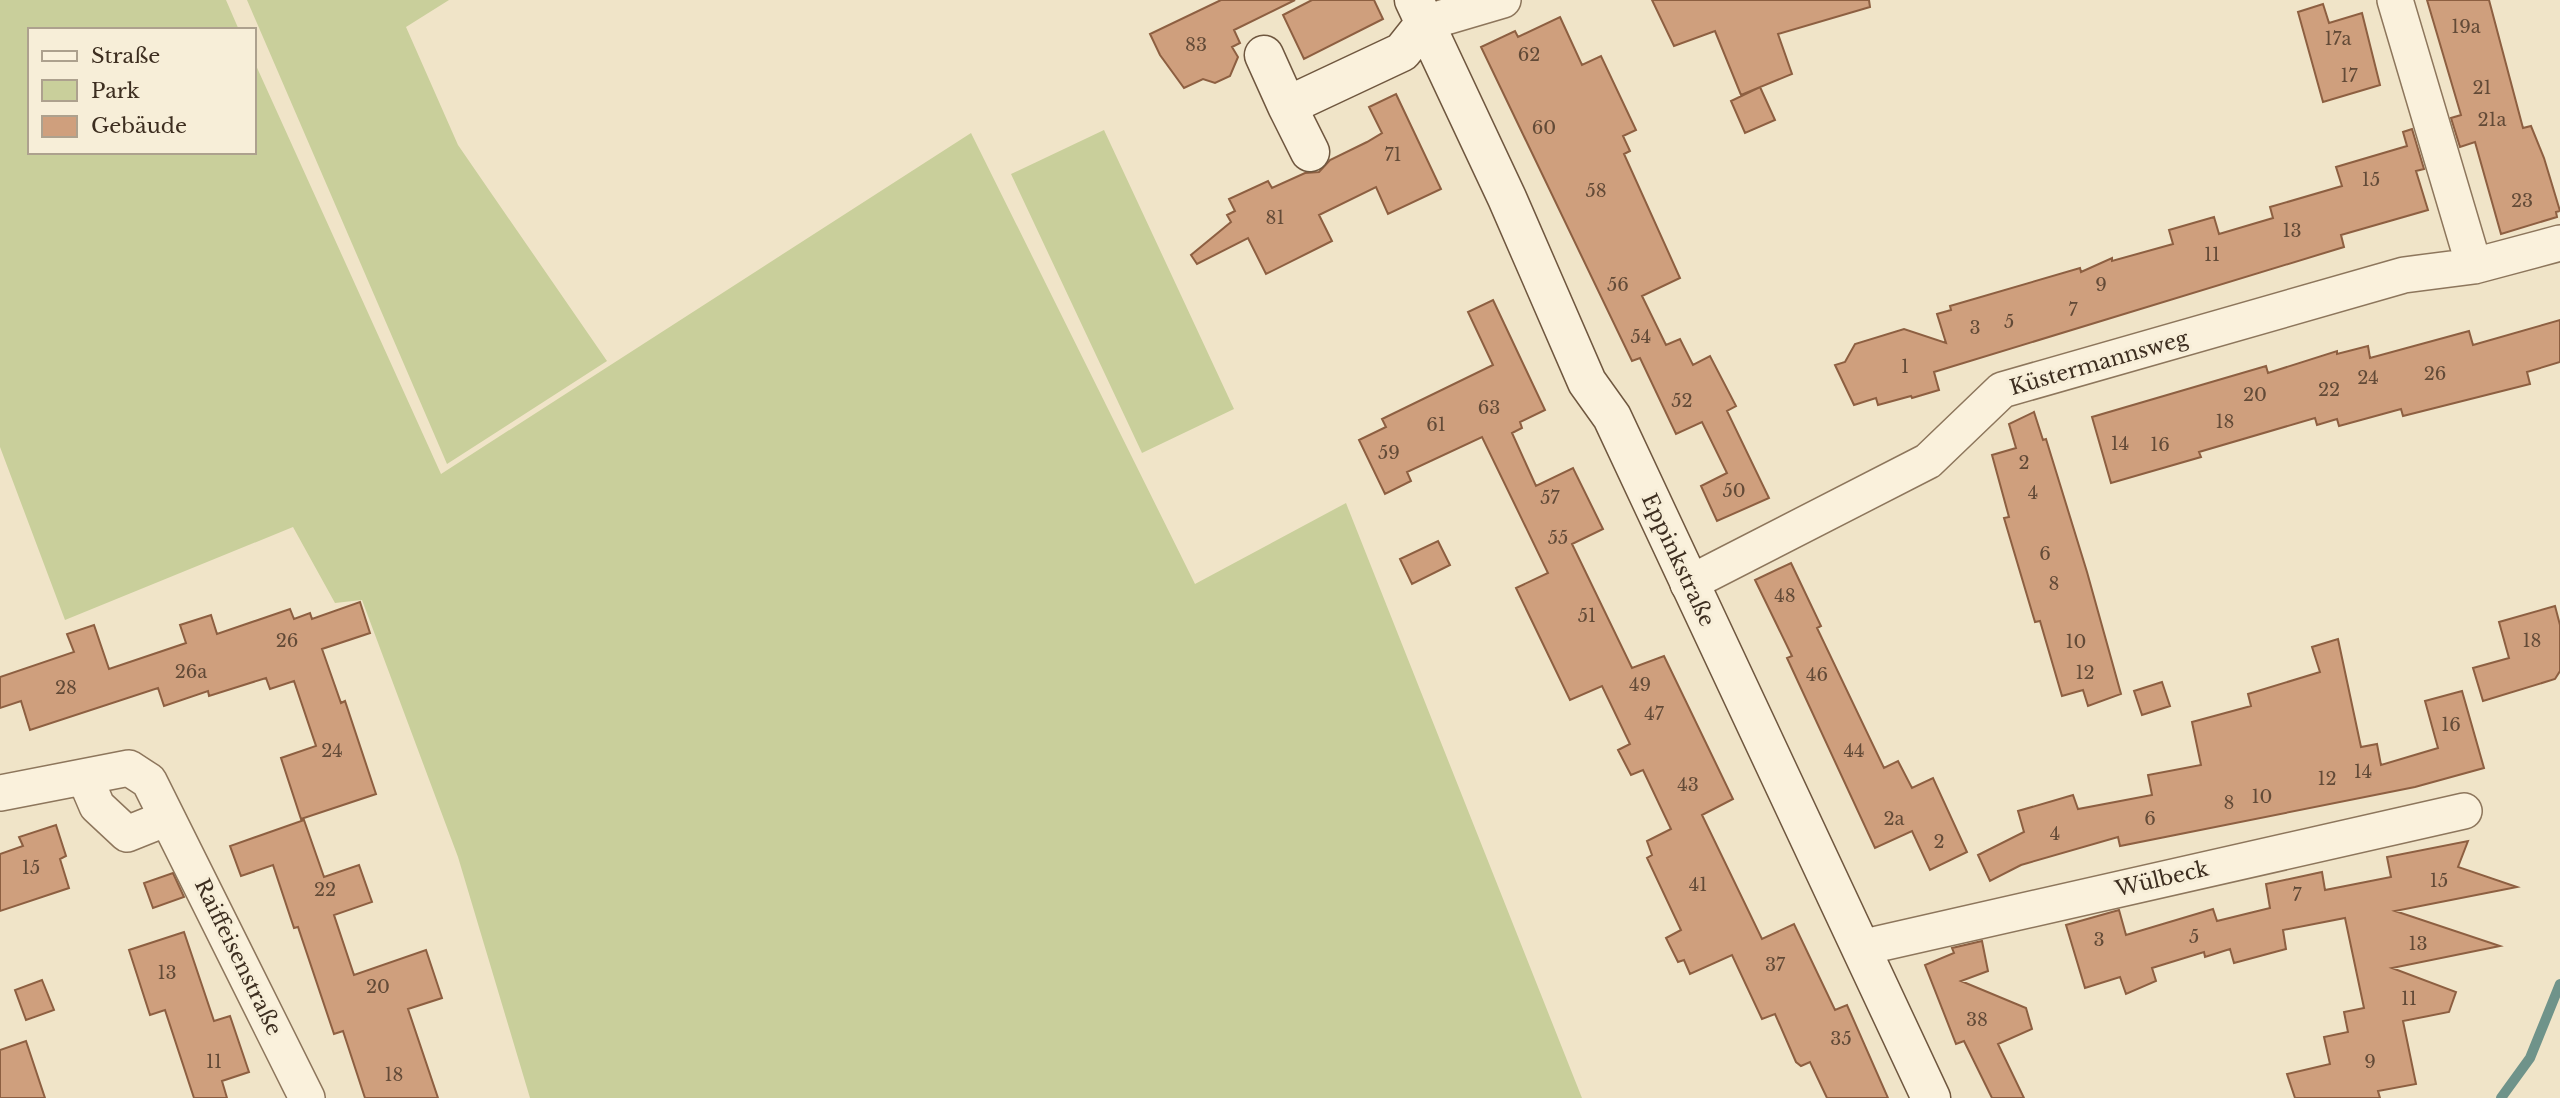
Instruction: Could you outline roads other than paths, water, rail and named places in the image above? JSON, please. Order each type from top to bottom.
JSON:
[{"type":"street","points":[[1287,106],[1402,52],[1420,12],[1503,0]]},
{"type":"street","points":[[2395,0],[2474,266]]},
{"type":"street","name":"Eppinkstraße","points":[[1420,12],[1507,198],[1587,382],[1612,417],[1931,1098]]},
{"type":"street","points":[[1265,55],[1310,152]]},
{"type":"street","name":"Küstermannsweg","points":[[1688,584],[1928,461],[2002,390],[2404,275],[2474,266],[2560,243]]},
{"type":"street","name":"Raiffeisenstraße","points":[[0,793],[129,768],[149,781],[307,1098]]},
{"type":"street","points":[[85,778],[97,806],[127,834],[167,818]]},
{"type":"street","name":"Wülbeck","points":[[1860,948],[2464,811]]},
{"type":"waterway","points":[[2501,1098],[2530,1058],[2560,984]]}]
